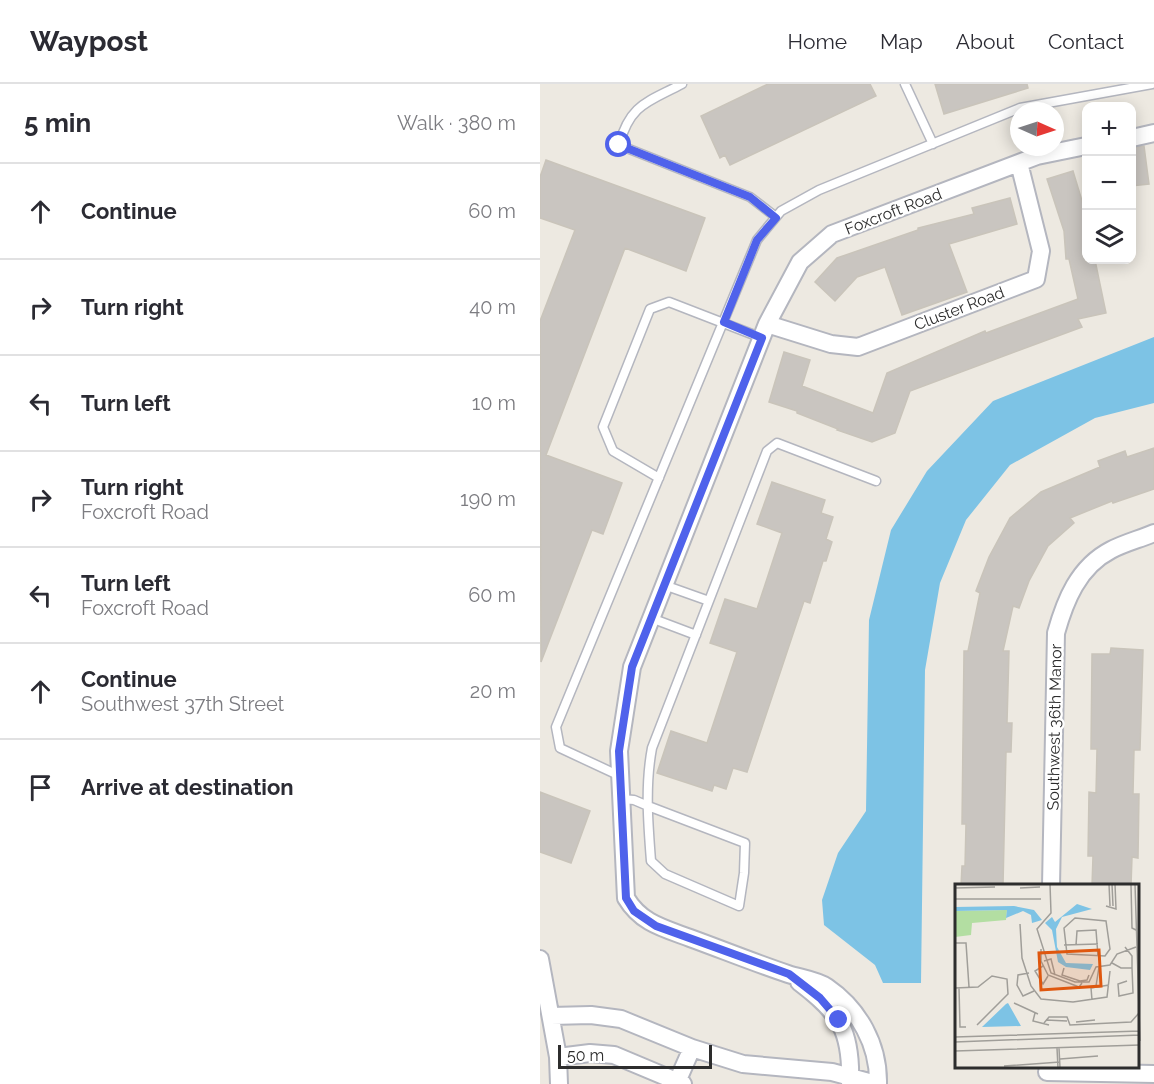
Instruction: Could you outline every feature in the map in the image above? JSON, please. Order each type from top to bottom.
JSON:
[{"type":"street","points":[[1136,137],[1154,133]]},
{"type":"street","name":"Foxcroft Road","points":[[789,974],[656,926],[634,911],[626,898],[619,751],[632,667],[764,331],[800,262],[832,234],[1037,156],[1082,147]]},
{"type":"street","name":"Cluster Road","points":[[764,331],[831,345],[858,346],[1036,279],[1041,251],[1019,163]]},
{"type":"street","name":"Southwest 36th Manor","points":[[1051,884],[1056,633],[1065,602],[1082,574],[1109,551],[1154,533]]},
{"type":"street","points":[[540,959],[558,1057],[559,1084]]},
{"type":"street","points":[[789,974],[820,998],[839,1020],[849,1049],[850,1080]]},
{"type":"street","points":[[551,1016],[591,1015],[621,1019],[692,1048],[743,1064],[832,1072],[850,1080],[877,1084],[878,1066],[867,1031],[849,1006],[826,985],[789,974]]},
{"type":"street","points":[[558,1057],[590,1053],[614,1055],[680,1083],[692,1048]]},
{"type":"street","points":[[1046,1074],[1154,1074]]},
{"type":"lane","points":[[682,84],[640,105],[624,128],[619,145],[750,197],[776,218]]},
{"type":"lane","points":[[905,84],[933,144]]},
{"type":"lane","points":[[620,776],[560,748],[556,727],[757,240],[781,211],[819,190],[1020,108],[1152,84]]},
{"type":"lane","points":[[659,478],[613,451],[603,428],[650,309],[669,302],[724,322],[764,331]]},
{"type":"lane","points":[[621,799],[634,800],[648,806],[745,843],[744,873],[738,906],[665,874],[651,861],[648,806],[647,772],[652,748],[767,451],[777,443],[876,481]]},
{"type":"lane","points":[[664,585],[709,601]]},
{"type":"lane","points":[[651,618],[696,635]]},
{"type":"water","points":[[1154,337],[1154,403],[1095,418],[1010,465],[966,520],[940,583],[925,670],[921,983],[883,983],[875,965],[824,925],[822,900],[838,853],[866,811],[869,620],[891,530],[927,471],[993,401]]},
{"type":"building","points":[[768,84],[870,84],[876,96],[730,165],[725,155],[720,158],[701,116]]},
{"type":"building","points":[[935,84],[1027,84],[1028,88],[944,114]]},
{"type":"building","points":[[1144,146],[1149,184],[1136,185],[1136,147]]},
{"type":"building","points":[[546,160],[705,218],[686,271],[625,248],[546,455],[622,483],[603,534],[592,530],[541,662],[540,321],[575,230],[540,218],[540,177]]},
{"type":"building","points":[[1073,171],[1082,201],[1082,264],[1096,264],[1106,313],[1078,319],[1082,327],[910,391],[895,433],[872,442],[769,402],[784,352],[810,360],[802,386],[873,413],[887,373],[985,331],[986,333],[1078,299],[1069,259],[1066,259],[1064,231],[1047,179]]},
{"type":"building","points":[[1010,198],[1017,224],[949,244],[967,292],[902,315],[885,267],[857,277],[835,301],[815,282],[837,258],[918,230],[918,228],[974,214],[972,208]]},
{"type":"building","points":[[1154,448],[1154,489],[1113,503],[1112,501],[1070,518],[1074,523],[1048,546],[1029,581],[1019,608],[1013,606],[1003,651],[1009,651],[1007,723],[1012,723],[1011,752],[1006,752],[1003,884],[961,884],[962,866],[965,866],[966,824],[962,824],[964,651],[968,651],[980,593],[976,591],[989,557],[1010,518],[1041,492],[1100,467],[1098,461],[1125,451],[1127,457]]},
{"type":"building","points":[[772,482],[825,500],[821,513],[833,517],[826,539],[832,542],[826,561],[823,561],[810,603],[804,601],[747,772],[733,768],[726,789],[714,785],[712,791],[657,773],[671,731],[707,743],[737,652],[710,643],[725,599],[757,609],[782,533],[757,524]]},
{"type":"building","points":[[1111,648],[1143,650],[1140,750],[1134,750],[1133,794],[1139,794],[1138,858],[1132,857],[1131,884],[1092,884],[1093,856],[1088,856],[1089,792],[1096,793],[1097,749],[1091,749],[1092,654],[1110,654]]},
{"type":"building","points":[[540,792],[590,811],[571,863],[540,852]]},
{"type":"route","points":[[619,145],[750,197],[776,218],[757,240],[724,322],[762,338],[632,667],[619,751],[626,898],[634,911],[656,926],[789,974],[820,998],[839,1020]]}]
